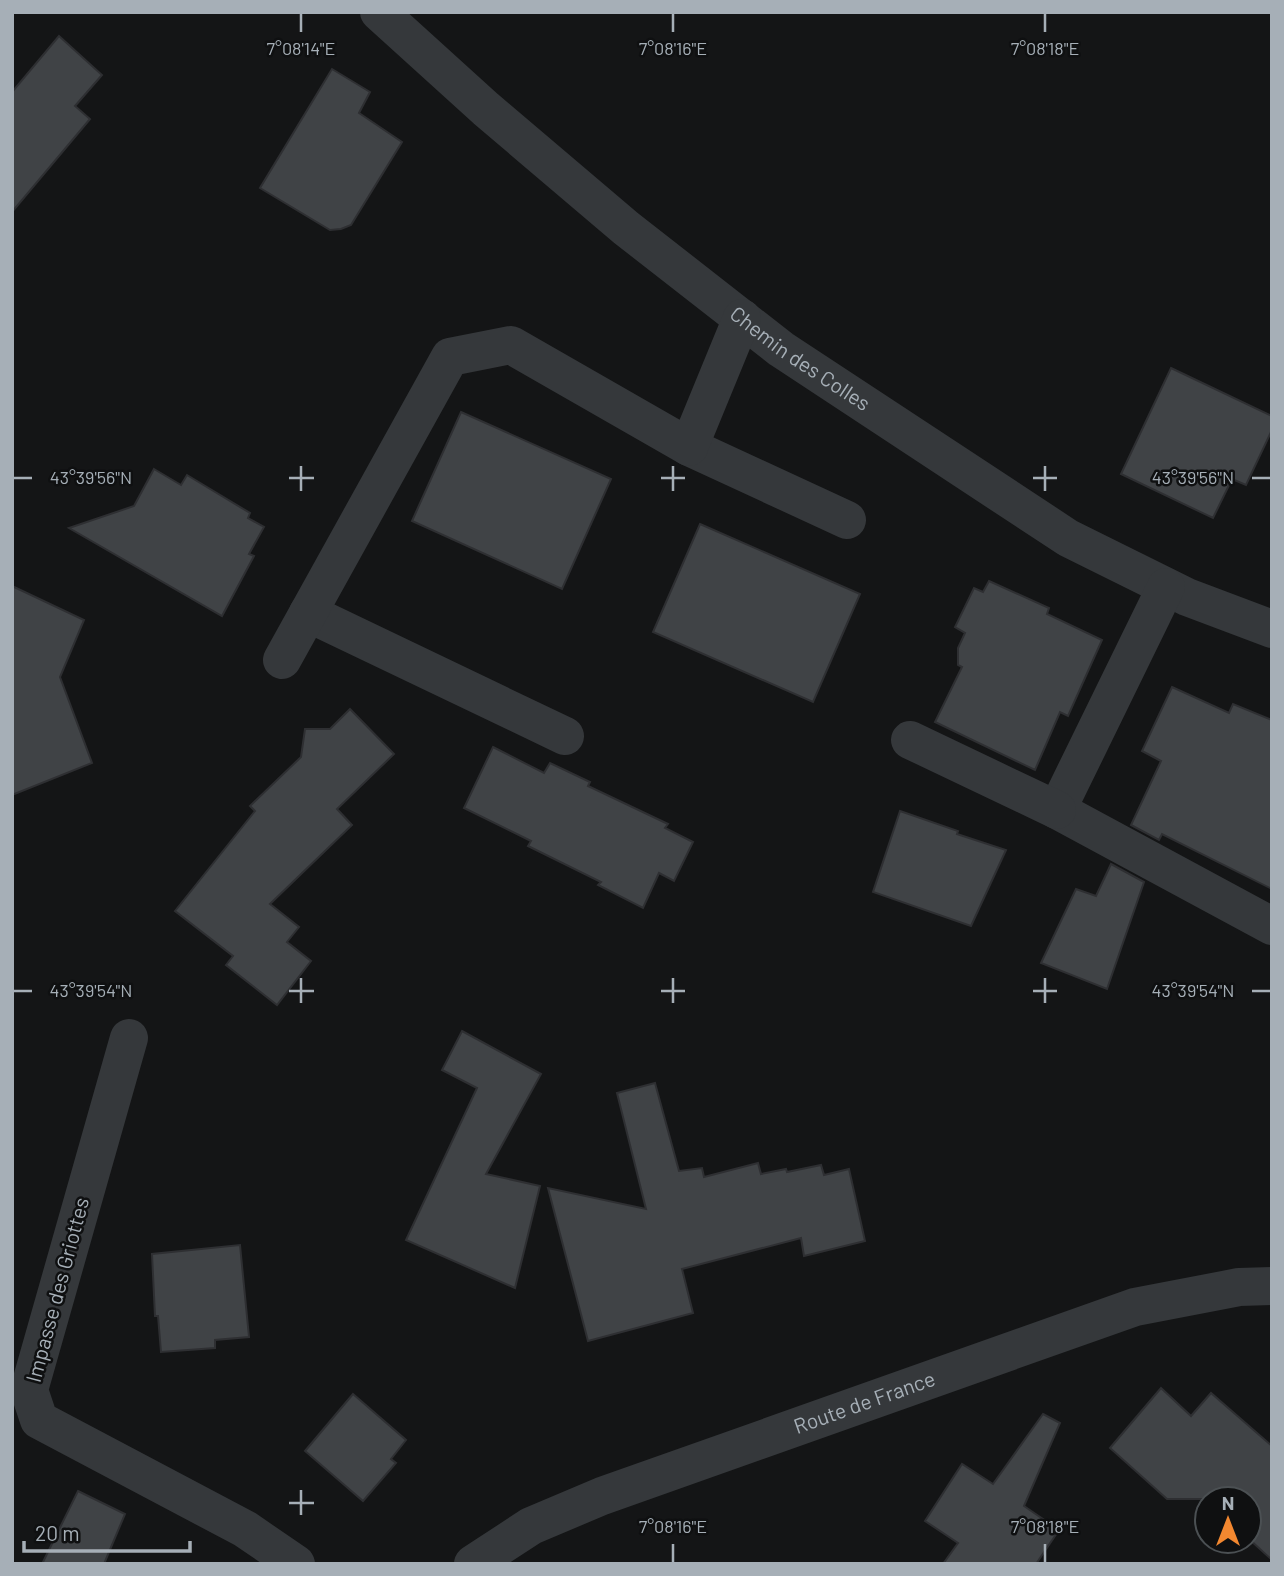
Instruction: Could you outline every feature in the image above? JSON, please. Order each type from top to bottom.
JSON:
[{"type":"street","name":"Chemin des Colles","points":[[379,12],[486,109],[616,220],[781,349],[1068,538],[1187,597],[1272,629]]},
{"type":"street","points":[[689,447],[742,318]]},
{"type":"street","points":[[282,660],[450,357],[511,345],[689,447],[847,520]]},
{"type":"street","points":[[1057,810],[1166,587]]},
{"type":"street","points":[[308,612],[565,736]]},
{"type":"street","points":[[909,740],[1057,810],[1272,926]]},
{"type":"street","name":"Impasse des Griottes","points":[[129,1038],[30,1390],[39,1420],[245,1529],[296,1564]]},
{"type":"street","name":"Route de France","points":[[473,1564],[531,1526],[602,1496],[1135,1307],[1240,1287],[1272,1286]]},
{"type":"building","points":[[59,36],[102,75],[75,106],[90,119],[12,212],[12,92]]},
{"type":"building","points":[[332,69],[370,92],[359,113],[402,142],[351,225],[330,230],[260,188]]},
{"type":"building","points":[[1171,368],[1272,416],[1272,430],[1246,485],[1232,479],[1213,518],[1121,474]]},
{"type":"building","points":[[461,412],[611,479],[562,589],[412,521]]},
{"type":"building","points":[[154,469],[181,485],[187,475],[250,513],[248,518],[264,527],[249,554],[254,556],[222,616],[69,528],[134,506]]},
{"type":"building","points":[[700,524],[860,594],[813,702],[653,632]]},
{"type":"building","points":[[989,581],[1049,608],[1047,614],[1102,640],[1068,716],[1060,712],[1035,770],[935,722],[962,667],[958,665],[958,648],[965,633],[955,627],[974,588],[983,592]]},
{"type":"building","points":[[12,586],[84,620],[60,677],[92,763],[12,795]]},
{"type":"building","points":[[1172,687],[1229,713],[1233,704],[1272,720],[1272,889],[1162,834],[1159,840],[1131,825],[1161,761],[1142,751]]},
{"type":"building","points":[[350,709],[394,754],[337,809],[352,825],[270,904],[299,927],[287,942],[311,961],[277,1005],[226,965],[233,956],[175,911],[255,811],[250,806],[301,757],[305,729],[330,729]]},
{"type":"building","points":[[493,747],[544,773],[550,763],[590,782],[588,786],[668,824],[665,828],[693,842],[674,881],[659,873],[643,908],[598,885],[601,882],[528,846],[531,841],[464,808]]},
{"type":"building","points":[[900,811],[1006,850],[971,926],[873,892]]},
{"type":"building","points":[[1111,864],[1144,882],[1107,989],[1041,963],[1076,889],[1096,896]]},
{"type":"building","points":[[462,1031],[541,1074],[486,1174],[540,1186],[515,1288],[406,1240],[477,1088],[442,1070]]},
{"type":"building","points":[[655,1083],[679,1171],[702,1168],[704,1177],[758,1163],[761,1174],[821,1165],[824,1175],[849,1169],[865,1241],[804,1256],[801,1238],[682,1269],[693,1313],[588,1341],[548,1188],[646,1209],[617,1093]]},
{"type":"building","points":[[240,1245],[249,1337],[215,1340],[215,1348],[161,1352],[158,1316],[155,1316],[152,1254]]},
{"type":"building","points":[[1161,1388],[1191,1416],[1211,1393],[1272,1446],[1272,1560],[1263,1552],[1263,1485],[1193,1485],[1193,1499],[1167,1499],[1110,1448]]},
{"type":"building","points":[[353,1394],[406,1440],[391,1459],[396,1463],[363,1501],[305,1451]]},
{"type":"building","points":[[1043,1414],[1060,1423],[1024,1506],[1059,1530],[1036,1564],[943,1564],[958,1543],[925,1521],[962,1464],[993,1484]]},
{"type":"building","points":[[78,1491],[125,1514],[104,1564],[42,1564]]}]
